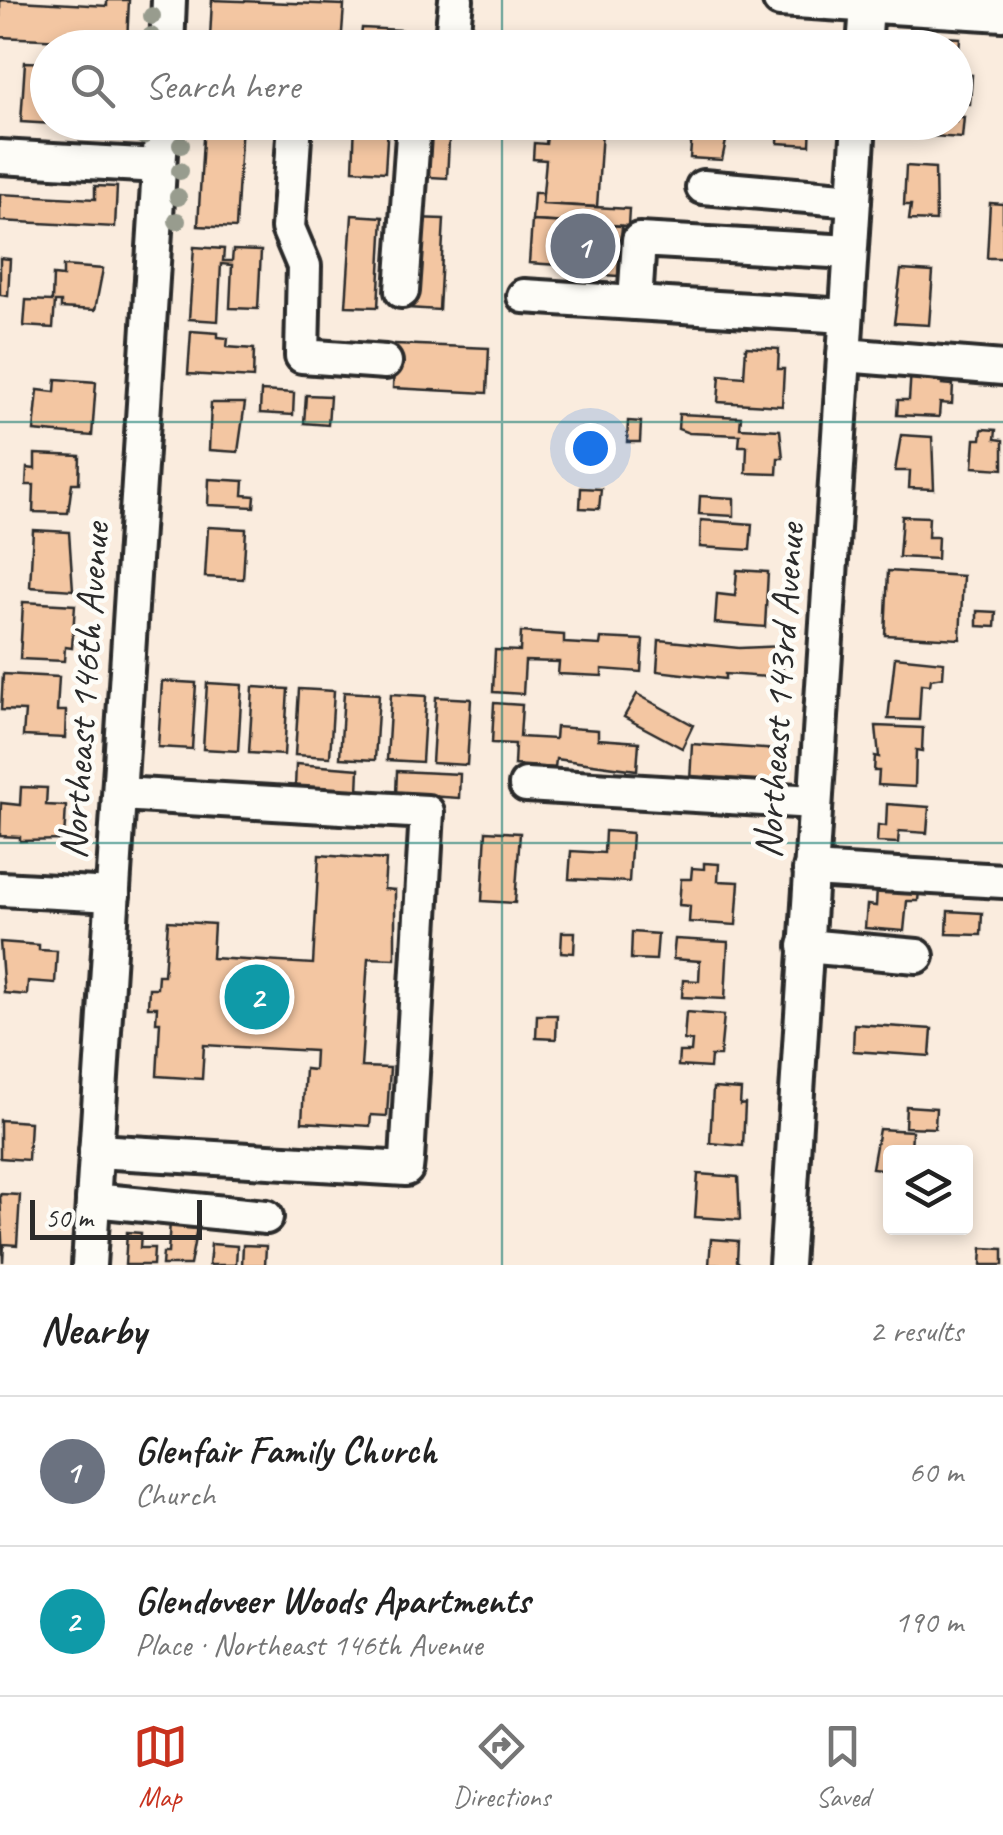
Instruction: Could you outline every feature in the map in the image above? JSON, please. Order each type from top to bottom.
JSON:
[{"type":"street","points":[[168,30],[170,0]]},
{"type":"street","points":[[453,30],[456,0]]},
{"type":"street","points":[[780,0],[1003,14]]},
{"type":"street","points":[[865,30],[867,6]]},
{"type":"street","name":"Northeast 146th Avenue","points":[[89,1265],[161,140]]},
{"type":"street","points":[[294,140],[288,228],[304,266],[302,356],[385,362]]},
{"type":"street","points":[[402,291],[413,140]]},
{"type":"street","name":"Northeast 143rd Avenue","points":[[786,1265],[858,140]]},
{"type":"street","points":[[0,157],[159,166]]},
{"type":"street","points":[[703,187],[854,200]]},
{"type":"street","points":[[635,303],[639,240],[850,252]]},
{"type":"street","points":[[524,296],[846,316]]},
{"type":"street","points":[[844,355],[1003,368]]},
{"type":"street","points":[[526,786],[814,802]]},
{"type":"street","points":[[96,1151],[406,1169],[407,1160],[428,812],[120,794]]},
{"type":"street","points":[[810,870],[1003,882]]},
{"type":"street","points":[[0,889],[114,896]]},
{"type":"street","points":[[806,946],[917,956]]},
{"type":"street","points":[[93,1200],[266,1217]]},
{"type":"building","points":[[0,0],[107,6],[107,0],[129,0],[128,30],[30,30],[30,38],[0,37]]},
{"type":"building","points":[[212,0],[344,5],[342,30],[210,30]]},
{"type":"building","points":[[25,62],[30,62],[30,123],[21,122]]},
{"type":"building","points":[[203,140],[241,140],[236,228],[198,226]]},
{"type":"building","points":[[354,140],[387,140],[385,172],[353,170]]},
{"type":"building","points":[[415,140],[449,140],[447,178],[413,176]]},
{"type":"building","points":[[546,140],[601,140],[597,207],[542,204],[546,160],[533,159],[534,143],[546,144]]},
{"type":"building","points":[[691,140],[726,140],[722,160],[690,158]]},
{"type":"building","points":[[778,140],[810,140],[810,145]]},
{"type":"building","points":[[906,166],[935,168],[936,221],[909,220],[911,205],[904,205]]},
{"type":"building","points":[[95,186],[117,187],[115,227],[0,221],[0,194],[95,199]]},
{"type":"building","points":[[534,193],[543,193],[542,204],[629,209],[628,226],[532,221]]},
{"type":"building","points":[[990,203],[1003,204],[1003,258],[987,258]]},
{"type":"building","points":[[352,215],[383,217],[378,307],[346,306]]},
{"type":"building","points":[[413,218],[444,219],[439,310],[408,308]]},
{"type":"building","points":[[532,221],[622,226],[618,276],[588,274],[589,267],[529,263]]},
{"type":"building","points":[[194,247],[224,249],[223,261],[232,261],[233,250],[261,251],[258,309],[230,308],[232,265],[221,264],[218,321],[189,319]]},
{"type":"building","points":[[0,258],[10,259],[8,296],[0,295]]},
{"type":"building","points":[[63,266],[103,269],[95,310],[61,308],[61,302],[55,302],[53,328],[24,326],[26,300],[52,301],[53,275],[63,276]]},
{"type":"building","points":[[901,270],[933,272],[929,325],[894,323]]},
{"type":"building","points":[[191,331],[218,333],[218,337],[228,338],[227,347],[254,349],[253,378],[188,374]]},
{"type":"building","points":[[395,344],[489,348],[487,393],[393,388]]},
{"type":"building","points":[[746,347],[779,349],[778,369],[784,369],[782,406],[718,402],[720,375],[744,377]]},
{"type":"building","points":[[911,369],[942,371],[942,384],[953,385],[952,404],[940,403],[939,417],[897,415],[898,400],[909,400]]},
{"type":"building","points":[[56,379],[96,382],[92,436],[34,431],[38,390],[55,392]]},
{"type":"building","points":[[261,391],[294,393],[293,415],[260,413]]},
{"type":"building","points":[[306,395],[330,396],[328,425],[304,423]]},
{"type":"building","points":[[211,403],[245,403],[238,452],[209,450]]},
{"type":"building","points":[[679,414],[741,417],[740,428],[780,430],[783,458],[778,458],[777,474],[746,473],[747,446],[739,446],[740,435],[689,433],[678,429]]},
{"type":"building","points":[[628,421],[641,422],[640,442],[627,442]]},
{"type":"building","points":[[982,429],[996,430],[995,439],[1003,440],[1003,469],[973,467],[975,439],[981,439]]},
{"type":"building","points":[[901,435],[932,437],[934,489],[909,488],[910,471],[895,471]]},
{"type":"building","points":[[35,454],[80,456],[79,483],[72,483],[68,513],[33,512],[34,485],[26,485],[27,468],[35,469]]},
{"type":"building","points":[[209,479],[244,481],[243,495],[255,496],[254,507],[208,505]]},
{"type":"building","points":[[581,488],[601,489],[599,509],[580,508]]},
{"type":"building","points":[[700,496],[734,498],[734,516],[699,514]]},
{"type":"building","points":[[902,516],[929,517],[928,537],[938,537],[937,559],[899,557]]},
{"type":"building","points":[[701,520],[752,524],[750,550],[700,547]]},
{"type":"building","points":[[208,527],[246,529],[243,579],[205,577]]},
{"type":"building","points":[[33,530],[69,532],[73,590],[30,587]]},
{"type":"building","points":[[737,570],[768,572],[765,627],[715,623],[717,594],[735,596]]},
{"type":"building","points":[[888,571],[963,576],[960,639],[885,635]]},
{"type":"building","points":[[23,602],[75,605],[72,648],[65,647],[64,661],[20,659]]},
{"type":"building","points":[[977,611],[996,612],[995,627],[977,626]]},
{"type":"building","points":[[521,632],[564,635],[564,643],[600,645],[601,638],[643,640],[641,672],[602,669],[602,676],[558,674],[559,662],[525,661],[523,694],[493,692],[495,650],[520,651]]},
{"type":"building","points":[[659,640],[739,648],[784,646],[782,678],[725,674],[725,679],[657,671]]},
{"type":"building","points":[[895,657],[944,662],[943,677],[931,679],[930,685],[921,684],[919,720],[888,719]]},
{"type":"building","points":[[3,674],[59,677],[57,711],[66,711],[65,738],[23,736],[25,711],[1,710]]},
{"type":"building","points":[[162,681],[196,683],[192,749],[158,747]]},
{"type":"building","points":[[207,683],[242,685],[238,751],[203,749]]},
{"type":"building","points":[[253,687],[288,689],[284,755],[249,753]]},
{"type":"building","points":[[299,689],[334,691],[330,757],[295,755]]},
{"type":"building","points":[[344,692],[379,694],[375,760],[340,758]]},
{"type":"building","points":[[391,694],[426,696],[422,762],[387,760]]},
{"type":"building","points":[[637,694],[693,725],[682,748],[624,717]]},
{"type":"building","points":[[436,697],[471,699],[467,765],[432,763]]},
{"type":"building","points":[[494,703],[522,705],[520,737],[555,739],[556,727],[598,730],[598,739],[639,742],[637,770],[556,759],[555,768],[514,765],[515,744],[492,743]]},
{"type":"building","points":[[876,726],[923,728],[922,751],[916,750],[915,787],[878,785],[879,771],[874,771],[875,756],[879,757]]},
{"type":"building","points":[[692,744],[778,750],[776,787],[690,781]]},
{"type":"building","points":[[296,764],[359,769],[358,792],[295,788]]},
{"type":"building","points":[[397,771],[460,774],[459,798],[396,794]]},
{"type":"building","points":[[21,787],[47,788],[46,805],[66,806],[64,840],[20,841],[20,837],[0,836],[1,803],[20,805]]},
{"type":"building","points":[[887,804],[929,807],[927,833],[899,831],[898,843],[877,842],[878,825],[886,826]]},
{"type":"building","points":[[486,831],[520,833],[515,903],[482,901]]},
{"type":"building","points":[[605,831],[632,833],[629,882],[569,879],[571,851],[604,853]]},
{"type":"building","points":[[319,855],[386,860],[384,889],[395,890],[395,959],[368,958],[361,1067],[390,1068],[387,1116],[371,1115],[370,1126],[302,1122],[305,1069],[314,1070],[315,1051],[204,1045],[202,1079],[157,1076],[160,1022],[156,1022],[157,1007],[148,1007],[149,988],[157,988],[158,975],[164,975],[168,921],[214,924],[212,958],[313,964]]},
{"type":"building","points":[[704,863],[719,864],[718,881],[739,882],[736,925],[689,922],[690,906],[679,905],[681,879],[691,879],[692,868],[704,869]]},
{"type":"building","points":[[920,882],[918,901],[907,901],[904,931],[865,928],[867,905],[876,906],[877,888]]},
{"type":"building","points":[[948,911],[982,913],[981,935],[947,934]]},
{"type":"building","points":[[562,932],[575,932],[574,953],[561,952]]},
{"type":"building","points":[[632,932],[658,934],[656,960],[631,959]]},
{"type":"building","points":[[675,939],[728,942],[725,999],[682,997],[683,980],[699,981],[700,961],[673,959]]},
{"type":"building","points":[[0,942],[39,945],[39,950],[57,951],[55,983],[28,981],[27,995],[4,993]]},
{"type":"building","points":[[686,1012],[724,1015],[720,1056],[711,1056],[710,1068],[678,1066],[679,1052],[691,1052],[692,1041],[684,1040]]},
{"type":"building","points":[[537,1015],[557,1015],[556,1039],[536,1038]]},
{"type":"building","points":[[854,1024],[932,1029],[930,1056],[853,1051]]},
{"type":"building","points":[[713,1088],[741,1090],[740,1105],[745,1104],[743,1146],[710,1143]]},
{"type":"building","points":[[906,1106],[936,1108],[935,1128],[905,1127]]},
{"type":"building","points":[[0,1120],[30,1122],[28,1160],[0,1158]]},
{"type":"building","points":[[879,1129],[912,1131],[911,1145],[883,1145],[883,1169],[872,1168]]},
{"type":"building","points":[[698,1174],[738,1177],[740,1220],[695,1217]]},
{"type":"building","points":[[0,1194],[20,1195],[17,1245],[4,1244],[3,1262]]},
{"type":"building","points":[[170,1221],[198,1222],[190,1265],[162,1265],[163,1253],[168,1253]]},
{"type":"building","points":[[127,1232],[141,1233],[140,1248],[154,1248],[153,1265],[125,1265]]},
{"type":"building","points":[[711,1239],[738,1241],[737,1261],[741,1265],[709,1265]]},
{"type":"building","points":[[211,1244],[237,1246],[236,1265],[209,1265]]},
{"type":"building","points":[[243,1245],[266,1246],[265,1265],[242,1265]]},
{"type":"building","points":[[982,1248],[1003,1249],[1003,1265],[981,1265]]},
{"type":"place","name":"Glenfair Family Church","points":[[583,246]]},
{"type":"place","name":"Glendoveer Woods Apartments","points":[[257,997]]}]
